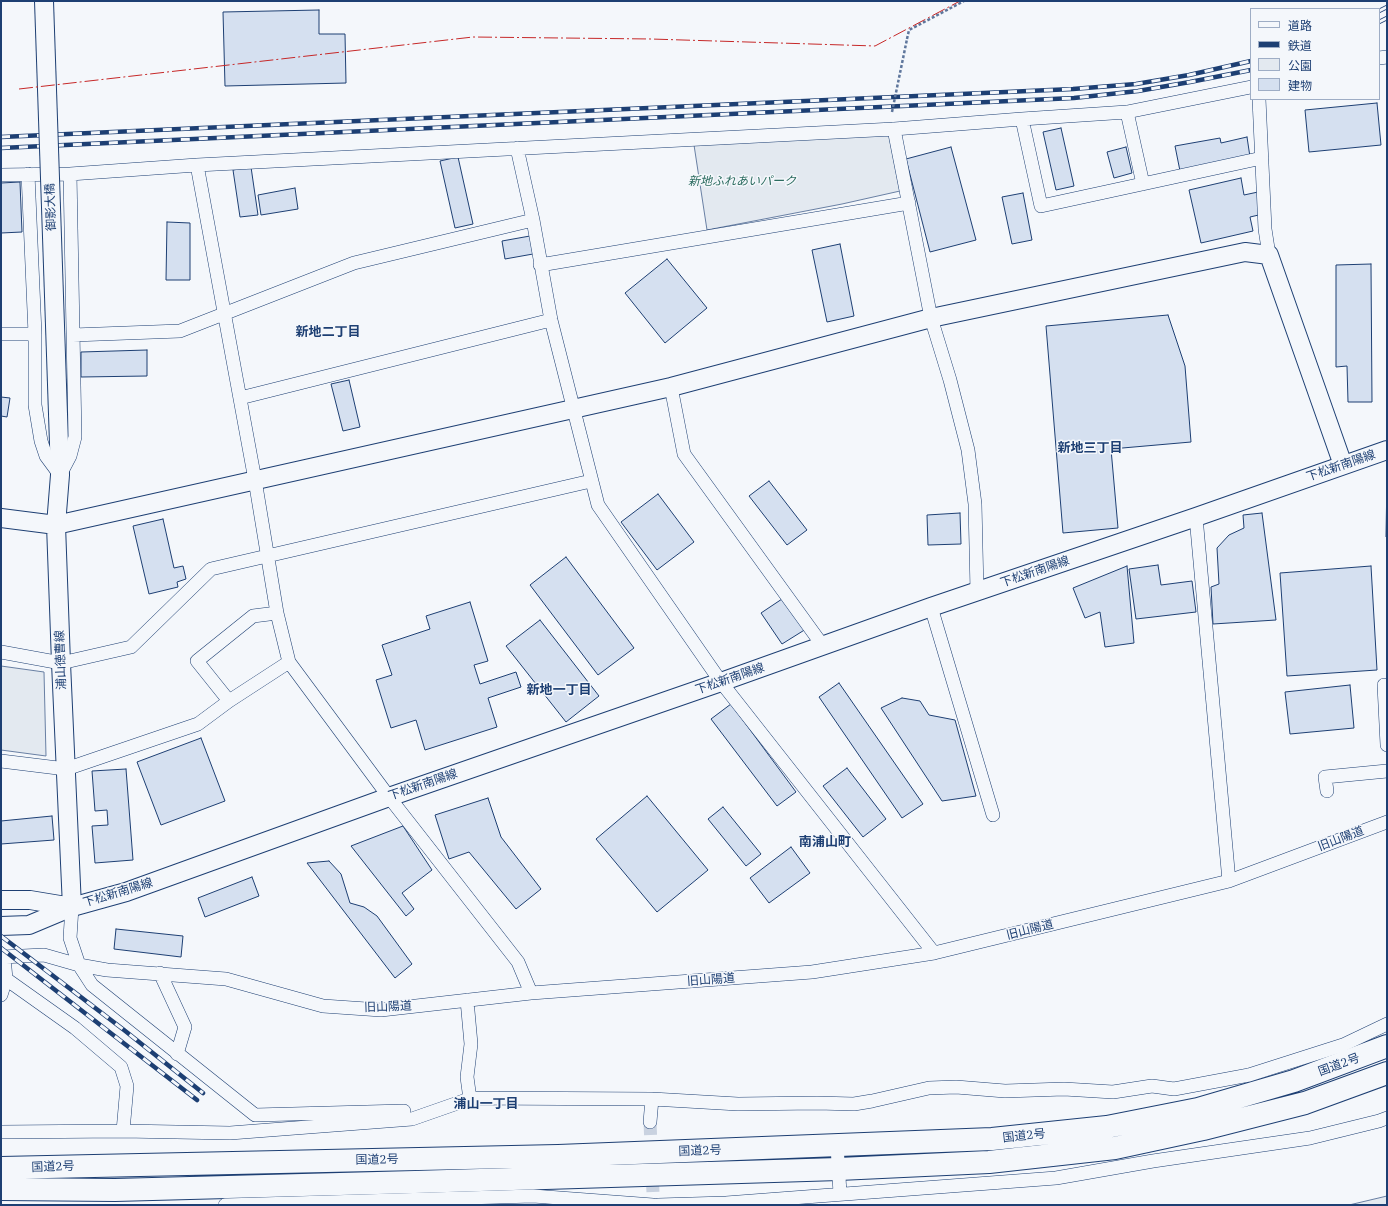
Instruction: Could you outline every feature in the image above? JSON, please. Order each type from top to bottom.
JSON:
[{"type":"highway","name":"国道2号","points":[[1,1168],[558,1156],[992,1140],[1107,1127],[1198,1109],[1294,1081],[1347,1053],[1387,1046]]},
{"type":"highway","name":"国道2号","points":[[1,1189],[115,1190],[423,1182],[839,1169],[989,1162],[1115,1148],[1203,1129],[1305,1103],[1387,1073]]},
{"type":"street","name":"御影大橋","points":[[44,1],[58,414]]},
{"type":"street","points":[[1,175],[70,174],[196,165],[894,129],[1127,112],[1250,87]]},
{"type":"street","points":[[1259,100],[1265,229],[1269,255],[1343,465]]},
{"type":"street","points":[[1127,112],[1143,184]]},
{"type":"street","points":[[1022,119],[1041,206],[1262,158]]},
{"type":"street","points":[[894,129],[931,318],[950,380],[968,450],[975,504],[977,592]]},
{"type":"street","points":[[517,148],[533,220],[550,320],[598,505],[721,682],[934,953]]},
{"type":"street","points":[[196,165],[255,480],[277,612],[289,662],[389,797],[518,962],[531,993]]},
{"type":"street","points":[[28,174],[35,334],[35,405],[41,442],[46,456],[60,475],[70,456],[76,436],[70,174]]},
{"type":"street","points":[[540,265],[909,203]]},
{"type":"street","points":[[74,335],[180,331],[354,263],[533,220]]},
{"type":"street","points":[[1,518],[56,525],[671,387],[931,318],[1245,252],[1269,255]]},
{"type":"street","points":[[240,398],[550,320]]},
{"type":"street","points":[[1,334],[35,334]]},
{"type":"street","points":[[671,387],[684,454],[823,646]]},
{"type":"street","name":"浦山徳曹線","points":[[58,414],[60,475],[56,525],[72,907]]},
{"type":"street","name":"下松新南陽線","points":[[1,926],[29,925],[72,907],[126,892],[389,797],[721,682],[931,607],[1387,450]]},
{"type":"street","points":[[1,652],[61,664],[131,647],[211,569],[591,481]]},
{"type":"street","points":[[1196,517],[1229,881]]},
{"type":"street","points":[[931,607],[993,815]]},
{"type":"street","points":[[228,701],[197,661],[253,616],[277,612]]},
{"type":"street","points":[[1,761],[66,770],[198,724],[228,701],[289,662]]},
{"type":"street","points":[[1384,685],[1387,745]]},
{"type":"street","points":[[1327,791],[1325,778],[1387,771]]},
{"type":"street","name":"旧山陽道","points":[[3,958],[44,955],[79,965],[107,970],[226,979],[323,1006],[381,1010],[531,993],[812,972],[934,953],[1229,881],[1387,822]]},
{"type":"street","name":"下松新南陽線","points":[[1,900],[30,900],[72,907]]},
{"type":"street","points":[[72,907],[70,938],[79,965],[92,985],[255,1115],[407,1111],[412,1119]]},
{"type":"street","points":[[1,995],[6,978],[3,958]]},
{"type":"street","points":[[160,973],[185,1027],[177,1054]]},
{"type":"street","points":[[6,978],[75,1028],[121,1067],[127,1086],[123,1131]]},
{"type":"street","points":[[467,1000],[471,1044],[467,1077],[470,1099]]},
{"type":"street","points":[[1,1132],[123,1131],[230,1133],[412,1119],[470,1099],[652,1099],[738,1104],[854,1104],[929,1088],[956,1087],[1005,1091],[1064,1089],[1113,1092],[1152,1086],[1174,1089],[1249,1075],[1347,1053],[1387,1024]]},
{"type":"street","points":[[650,1122],[652,1099]]},
{"type":"street","points":[[658,1205],[726,1203],[840,1193],[1056,1178],[1200,1154],[1310,1138],[1387,1118]]},
{"type":"street","points":[[837,1146],[840,1193]]},
{"type":"street","points":[[225,1205],[653,1201]]},
{"type":"path","points":[[892,112],[909,30],[964,1]]},
{"type":"green space","name":"新地ふれあいパーク","points":[[889,135],[900,191],[842,204],[707,230],[694,145]]},
{"type":"green space","points":[[1,666],[44,672],[46,756],[1,750]]},
{"type":"green space","points":[[1387,1196],[1387,1205],[1349,1205]]},
{"type":"building","points":[[319,10],[319,34],[345,34],[346,83],[225,86],[223,12]]},
{"type":"building","points":[[1377,103],[1381,145],[1309,152],[1305,110]]},
{"type":"building","points":[[1061,128],[1074,186],[1056,190],[1043,132]]},
{"type":"building","points":[[1247,137],[1250,157],[1180,171],[1175,146],[1220,138],[1221,143]]},
{"type":"building","points":[[951,147],[976,240],[930,252],[906,159]]},
{"type":"building","points":[[1126,147],[1132,173],[1114,178],[1107,152]]},
{"type":"building","points":[[458,157],[473,224],[455,228],[440,161]]},
{"type":"building","points":[[251,167],[258,215],[240,217],[233,170]]},
{"type":"building","points":[[1241,178],[1244,195],[1258,192],[1263,214],[1250,217],[1253,231],[1201,243],[1189,190]]},
{"type":"building","points":[[20,182],[22,232],[1,233],[1,183]]},
{"type":"building","points":[[295,188],[298,209],[261,215],[258,195]]},
{"type":"building","points":[[1023,193],[1032,240],[1012,244],[1002,197]]},
{"type":"building","points":[[167,222],[190,223],[190,280],[166,280]]},
{"type":"building","points":[[530,236],[533,254],[505,259],[502,241]]},
{"type":"building","points":[[840,244],[854,316],[827,322],[812,250]]},
{"type":"building","points":[[667,259],[707,308],[665,343],[625,293]]},
{"type":"building","points":[[1371,264],[1372,402],[1348,402],[1347,366],[1336,367],[1336,265]]},
{"type":"building","points":[[1168,315],[1185,366],[1191,442],[1111,449],[1118,528],[1063,533],[1046,326]]},
{"type":"building","points":[[147,350],[147,376],[81,377],[81,352]]},
{"type":"building","points":[[349,380],[360,427],[343,431],[331,384]]},
{"type":"building","points":[[1,397],[10,398],[7,417],[1,416]]},
{"type":"building","points":[[1387,476],[1387,537],[1386,537]]},
{"type":"building","points":[[769,481],[807,530],[787,545],[749,496]]},
{"type":"building","points":[[658,494],[694,542],[657,570],[621,522]]},
{"type":"building","points":[[960,513],[961,544],[928,545],[927,515]]},
{"type":"building","points":[[1262,513],[1276,620],[1213,624],[1211,587],[1219,584],[1217,548],[1229,535],[1244,528],[1243,515]]},
{"type":"building","points":[[163,519],[174,568],[183,566],[186,579],[177,582],[178,587],[149,594],[133,526]]},
{"type":"building","points":[[566,557],[634,648],[598,675],[530,585]]},
{"type":"building","points":[[1158,565],[1161,585],[1192,581],[1196,612],[1136,619],[1129,569]]},
{"type":"building","points":[[1127,566],[1134,643],[1105,647],[1100,612],[1085,618],[1073,588]]},
{"type":"building","points":[[1371,566],[1377,670],[1287,676],[1280,573]]},
{"type":"building","points":[[785,597],[806,629],[782,644],[761,613]]},
{"type":"building","points":[[470,602],[488,661],[474,665],[480,684],[516,672],[521,687],[488,698],[497,727],[425,750],[416,720],[391,728],[376,680],[392,675],[382,645],[430,629],[426,616]]},
{"type":"building","points":[[540,620],[599,696],[566,722],[506,646]]},
{"type":"building","points":[[839,683],[923,804],[902,818],[819,697]]},
{"type":"building","points":[[1350,685],[1354,728],[1290,734],[1285,692]]},
{"type":"building","points":[[902,698],[920,701],[929,715],[955,720],[976,796],[942,801],[881,708]]},
{"type":"building","points":[[731,704],[796,792],[777,806],[711,719]]},
{"type":"building","points":[[201,738],[225,801],[161,825],[137,762]]},
{"type":"building","points":[[847,768],[886,819],[863,837],[823,786]]},
{"type":"building","points":[[126,769],[133,860],[95,863],[92,826],[108,825],[107,810],[95,811],[92,771]]},
{"type":"building","points":[[647,796],[708,870],[657,912],[596,839]]},
{"type":"building","points":[[488,798],[501,837],[541,889],[516,909],[469,852],[449,859],[435,815]]},
{"type":"building","points":[[723,807],[761,854],[746,866],[708,819]]},
{"type":"building","points":[[52,816],[54,840],[1,844],[1,821]]},
{"type":"building","points":[[403,826],[432,870],[402,893],[414,909],[406,916],[351,846]]},
{"type":"building","points":[[791,847],[810,873],[769,903],[750,878]]},
{"type":"building","points":[[329,861],[341,874],[350,903],[364,907],[377,916],[412,964],[395,978],[307,863]]},
{"type":"building","points":[[252,877],[259,896],[205,917],[198,898]]},
{"type":"building","points":[[116,929],[183,936],[181,957],[114,949]]},
{"type":"tunnel","points":[[650,1122],[653,1193]]},
{"type":"railway","points":[[1380,10],[1387,7]]},
{"type":"railway","points":[[1380,22],[1387,18]]},
{"type":"railway","points":[[1,137],[1073,89],[1136,84],[1189,75],[1250,61]]},
{"type":"railway","points":[[1,148],[1074,98],[1138,91],[1250,70]]},
{"type":"railway","points":[[1,936],[124,1030],[203,1093]]},
{"type":"railway","points":[[1,948],[197,1100]]},
{"type":"power","points":[[19,89],[473,37],[651,39],[875,46],[960,1]]},
{"type":"district","name":"新地二丁目","points":[[328,332]]},
{"type":"district","name":"新地三丁目","points":[[1090,448]]},
{"type":"district","name":"新地一丁目","points":[[559,690]]},
{"type":"district","name":"南浦山町","points":[[825,842]]},
{"type":"district","name":"浦山一丁目","points":[[486,1104]]}]
